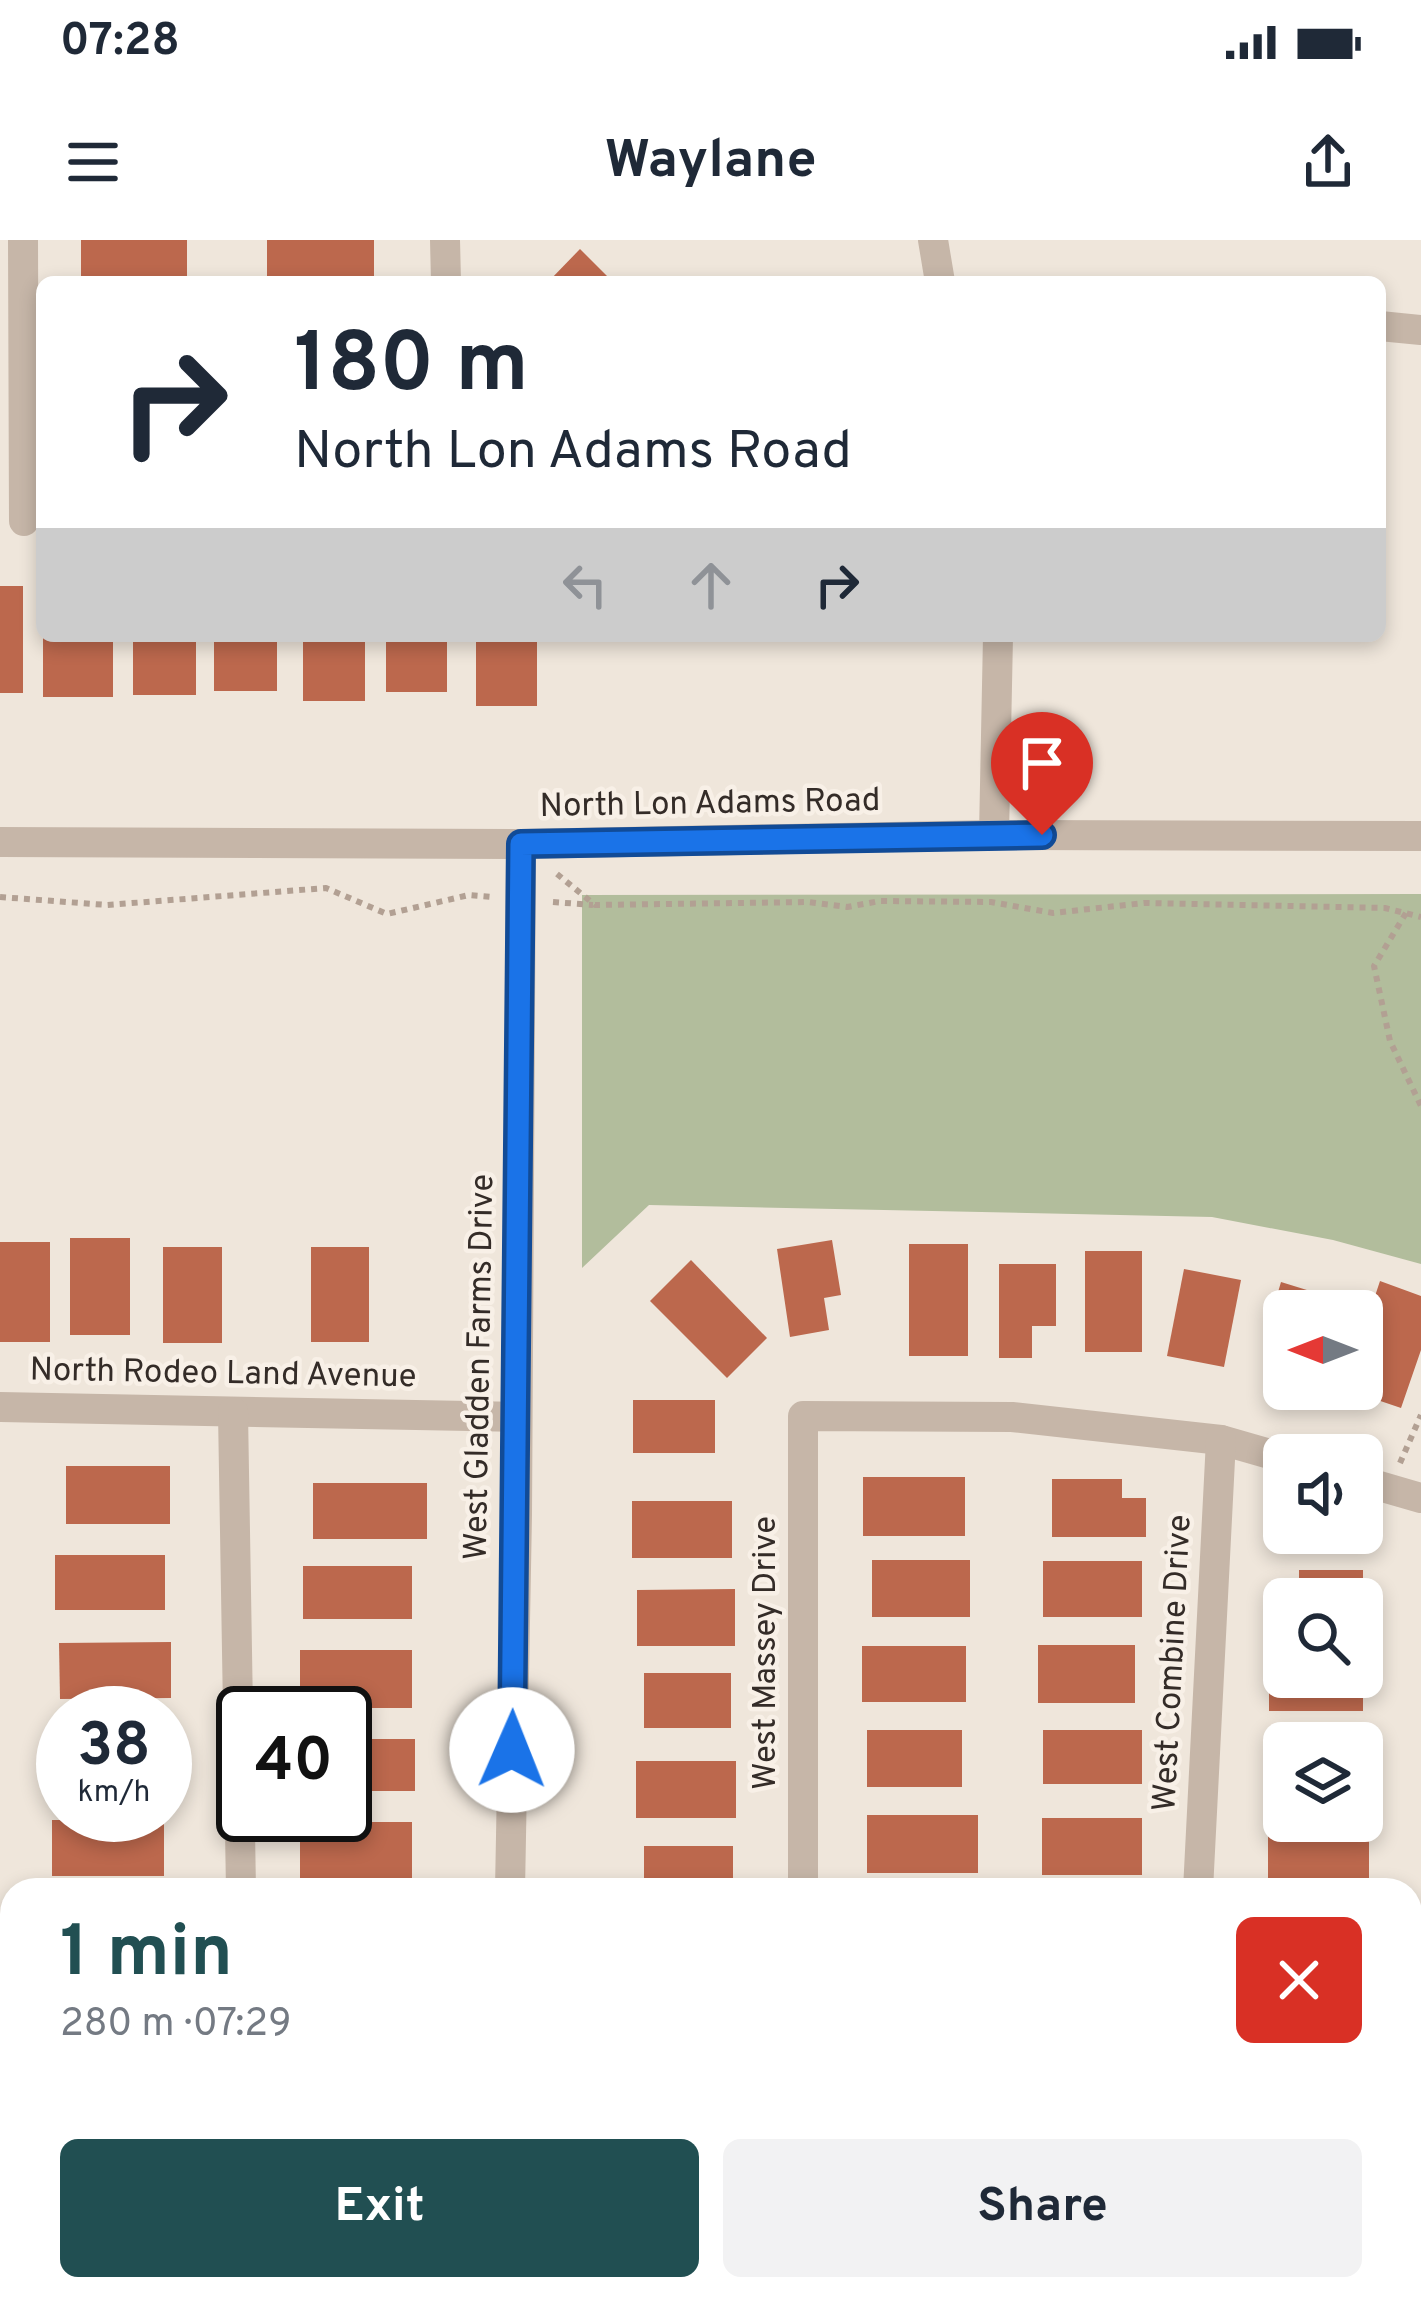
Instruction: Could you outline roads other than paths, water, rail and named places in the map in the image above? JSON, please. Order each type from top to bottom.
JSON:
[{"type":"street","points":[[22,521],[23,240]]},
{"type":"street","points":[[445,240],[446,276]]},
{"type":"street","points":[[933,240],[939,276]]},
{"type":"street","points":[[1386,327],[1421,330]]},
{"type":"street","points":[[994,835],[998,642]]},
{"type":"street","name":"North Lon Adams Road","points":[[0,842],[521,844],[994,835],[1421,836]]},
{"type":"street","name":"West Gladden Farms Drive","points":[[510,1878],[521,844]]},
{"type":"street","name":"North Rodeo Land Avenue","points":[[0,1407],[517,1417]]},
{"type":"street","points":[[233,1412],[241,1878]]},
{"type":"street","name":"West Massey Drive","points":[[803,1878],[803,1416],[1012,1417],[1221,1440]]},
{"type":"street","points":[[1221,1440],[1263,1452]]},
{"type":"street","name":"West Combine Drive","points":[[1199,1878],[1221,1440]]},
{"type":"street","points":[[1383,1487],[1421,1498]]}]
